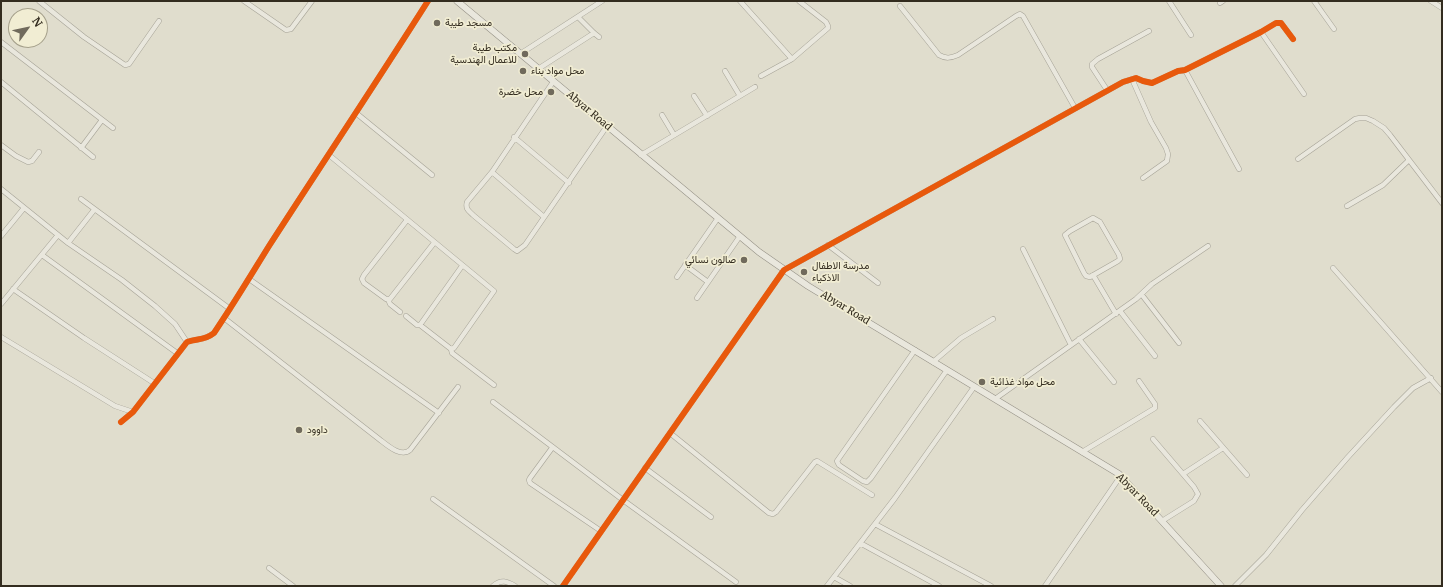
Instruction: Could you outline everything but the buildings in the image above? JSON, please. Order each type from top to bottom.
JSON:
[{"type":"main road","name":"Abyar Road","points":[[457,1],[718,218],[784,270],[1119,474],[1120,478],[1162,521],[1221,586]]},
{"type":"street","points":[[39,1],[84,37],[125,65],[129,64],[159,21]]},
{"type":"street","points":[[244,1],[286,30],[291,29],[312,1]]},
{"type":"street","points":[[121,422],[132,412],[187,342],[192,340],[203,340],[214,334],[428,1]]},
{"type":"street","points":[[520,54],[602,1]]},
{"type":"street","points":[[740,1],[792,59]]},
{"type":"street","points":[[761,76],[792,59],[822,35],[828,26],[826,22],[799,1]]},
{"type":"street","points":[[1170,1],[1191,35]]},
{"type":"street","points":[[1314,1],[1334,29]]},
{"type":"street","points":[[1431,1],[1442,8]]},
{"type":"street","points":[[900,6],[939,55],[946,58],[951,58],[958,55],[1020,14],[1023,16],[1075,108]]},
{"type":"street","points":[[578,17],[599,37]]},
{"type":"street","points":[[563,586],[784,270],[1106,90],[1136,78],[1152,83],[1178,71],[1185,70],[1276,23],[1281,23],[1293,39]]},
{"type":"street","points":[[1106,90],[1092,67],[1092,64],[1098,59],[1149,31]]},
{"type":"street","points":[[1261,32],[1304,94]]},
{"type":"street","points":[[538,69],[594,33]]},
{"type":"street","points":[[1,42],[113,128]]},
{"type":"street","points":[[1185,70],[1239,169]]},
{"type":"street","points":[[725,71],[740,96]]},
{"type":"street","points":[[1132,79],[1150,122],[1168,154],[1167,162],[1143,178]]},
{"type":"street","points":[[1,82],[93,157]]},
{"type":"street","points":[[553,82],[514,137],[492,172],[467,202],[467,209],[473,215],[517,250],[525,245],[608,126]]},
{"type":"street","points":[[641,154],[755,87]]},
{"type":"street","points":[[694,96],[707,116]]},
{"type":"street","points":[[356,113],[432,175]]},
{"type":"street","points":[[662,116],[674,135]]},
{"type":"street","points":[[1298,159],[1360,118],[1366,118],[1384,128],[1442,202]]},
{"type":"street","points":[[81,148],[102,120]]},
{"type":"street","points":[[514,137],[569,183]]},
{"type":"street","points":[[1,145],[12,154],[28,162],[32,161],[39,152]]},
{"type":"street","points":[[329,155],[494,292],[454,348],[451,349]]},
{"type":"street","points":[[1347,206],[1383,185],[1409,160]]},
{"type":"street","points":[[492,172],[544,217]]},
{"type":"street","points":[[1,189],[68,243],[122,280],[168,317],[187,342]]},
{"type":"street","points":[[81,199],[230,309]]},
{"type":"street","points":[[1,236],[24,208]]},
{"type":"street","points":[[68,243],[94,210]]},
{"type":"street","points":[[677,277],[718,218]]},
{"type":"street","points":[[1093,218],[1100,222],[1120,257],[1118,261],[1093,275],[1090,277],[1086,276],[1065,235],[1093,218]]},
{"type":"street","points":[[400,312],[390,304],[388,299],[364,283],[362,279],[407,220]]},
{"type":"street","points":[[1,304],[58,235]]},
{"type":"street","points":[[697,298],[740,236]]},
{"type":"street","points":[[388,299],[390,299],[434,243]]},
{"type":"street","points":[[828,245],[878,283]]},
{"type":"street","points":[[995,399],[1142,295],[1152,284],[1208,246]]},
{"type":"street","points":[[1022,249],[1071,344]]},
{"type":"street","points":[[42,255],[177,353]]},
{"type":"street","points":[[685,265],[708,282]]},
{"type":"street","points":[[420,325],[462,266]]},
{"type":"street","points":[[1333,268],[1442,392]]},
{"type":"street","points":[[1093,275],[1118,312],[1155,356]]},
{"type":"street","points":[[249,279],[438,413]]},
{"type":"street","points":[[13,289],[84,338],[154,383]]},
{"type":"street","points":[[1142,295],[1179,343]]},
{"type":"street","points":[[406,316],[451,349],[452,353],[494,385]]},
{"type":"street","points":[[224,318],[379,439],[400,452],[407,453],[410,450],[458,387]]},
{"type":"street","points":[[933,362],[961,338],[993,318]]},
{"type":"street","points":[[1,337],[115,406],[132,412]]},
{"type":"street","points":[[1079,339],[1114,382]]},
{"type":"street","points":[[915,350],[837,461],[839,465],[863,482],[866,482],[871,478],[947,370]]},
{"type":"street","points":[[1235,586],[1266,555],[1311,499],[1394,407],[1414,388],[1430,378]]},
{"type":"street","points":[[1082,452],[1148,413],[1155,407],[1155,404],[1139,382]]},
{"type":"street","points":[[827,586],[875,524],[974,387]]},
{"type":"street","points":[[493,402],[552,448],[736,582]]},
{"type":"street","points":[[1200,421],[1247,475]]},
{"type":"street","points":[[670,433],[769,513],[773,514],[776,512],[817,461],[872,495]]},
{"type":"street","points":[[1153,439],[1197,491],[1198,497],[1184,508],[1162,521]]},
{"type":"street","points":[[552,448],[530,478],[530,483],[601,531]]},
{"type":"street","points":[[1183,474],[1223,448]]},
{"type":"street","points":[[645,468],[711,517]]},
{"type":"street","points":[[1044,586],[1120,478]]},
{"type":"street","points":[[433,499],[554,586]]},
{"type":"street","points":[[875,524],[991,586]]},
{"type":"street","points":[[860,543],[939,586]]},
{"type":"street","points":[[269,568],[293,586]]},
{"type":"street","points":[[834,578],[850,586]]},
{"type":"street","points":[[493,586],[505,581],[515,586]]},
{"type":"cycle path","points":[[121,422],[133,412],[187,342],[204,338],[214,333],[428,1]]},
{"type":"cycle path","points":[[563,586],[784,270],[1123,82],[1136,78],[1152,83],[1178,71],[1185,70],[1276,23],[1281,23],[1293,39]]},
{"type":"place","name":"مسجد طيبة","points":[[437,23]]},
{"type":"place","name":"مكتب طيبة للاعمال الهندسية","points":[[525,54]]},
{"type":"place","name":"محل مواد بناء","points":[[523,71]]},
{"type":"place","name":"محل خضرة","points":[[551,92]]},
{"type":"place","name":"صالون نسائي","points":[[744,260]]},
{"type":"place","name":"مدرسة الاطفال الاذكياء","points":[[804,272]]},
{"type":"place","name":"محل مواد غذائية","points":[[982,382]]},
{"type":"place","name":"داوود","points":[[299,430]]}]
